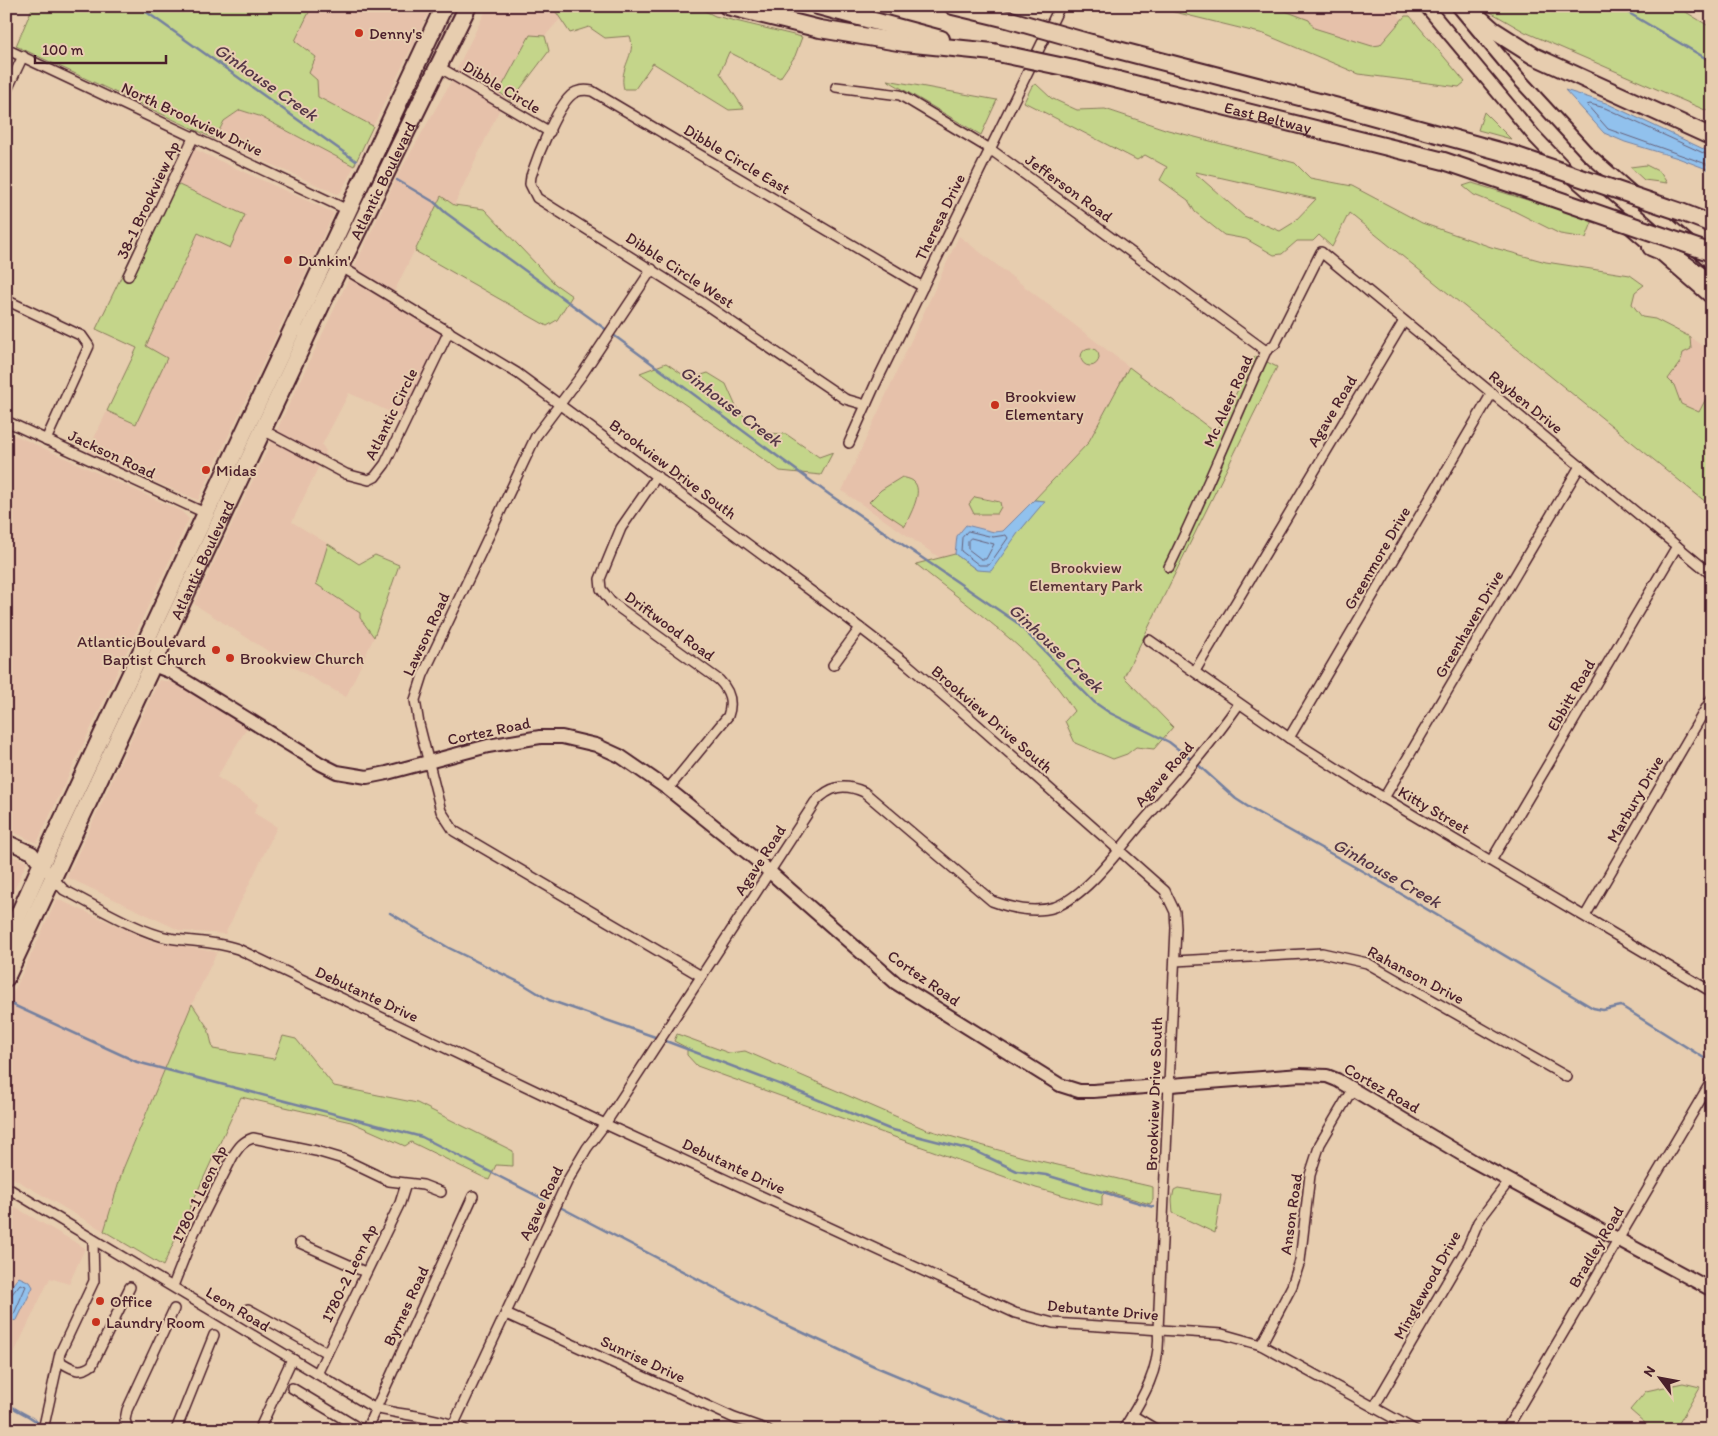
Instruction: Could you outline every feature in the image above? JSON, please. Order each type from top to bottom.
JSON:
[{"type":"highway","name":"Atlantic Boulevard","points":[[6,942],[148,635],[444,6]]},
{"type":"highway","name":"Atlantic Boulevard","points":[[6,978],[340,266],[468,6]]},
{"type":"highway","points":[[727,6],[839,32],[904,43],[993,52]]},
{"type":"highway","name":"East Beltway","points":[[818,6],[993,52],[1074,69],[1444,161],[1712,253]]},
{"type":"highway","name":"East Beltway","points":[[953,6],[1514,155],[1712,224]]},
{"type":"highway","points":[[972,6],[1007,19]]},
{"type":"highway","points":[[1466,6],[1493,30],[1534,56],[1712,137]]},
{"type":"highway","points":[[1651,247],[1675,256],[1712,284]]},
{"type":"highway","points":[[259,399],[262,411],[257,426],[263,430]]},
{"type":"highway","points":[[148,635],[152,647],[147,662],[153,665]]},
{"type":"highway","points":[[137,659],[142,663],[137,680],[142,690]]},
{"type":"street","name":"Theresa Drive","points":[[850,443],[866,405],[1060,6]]},
{"type":"street","points":[[1426,6],[1535,137],[1579,183],[1712,298]]},
{"type":"street","points":[[1458,6],[1519,79],[1588,154],[1712,262]]},
{"type":"street","name":"North Brookview Drive","points":[[6,49],[194,136],[363,218]]},
{"type":"street","points":[[6,92],[23,56]]},
{"type":"street","name":"Dibble Circle","points":[[439,67],[550,132]]},
{"type":"street","name":"Jefferson Road","points":[[836,87],[900,95],[990,149],[1266,351]]},
{"type":"street","name":"Dibble Circle East","points":[[550,132],[569,97],[576,91],[592,90],[923,287]]},
{"type":"street","name":"Dibble Circle West","points":[[550,132],[531,176],[530,184],[537,198],[652,269],[845,399],[866,405]]},
{"type":"street","name":"38-1 Brookview Ap","points":[[128,276],[194,136]]},
{"type":"street","name":"Mc Aleer Road","points":[[1169,567],[1200,502],[1227,436],[1266,351],[1275,344],[1321,252]]},
{"type":"street","name":"Rayben Drive","points":[[1321,252],[1712,575]]},
{"type":"street","name":"Brookview Drive South","points":[[340,266],[517,373],[860,628],[914,670],[1165,891],[1175,912],[1175,961],[1158,1330],[1159,1354],[1149,1385],[1123,1430]]},
{"type":"street","name":"Lawson Road","points":[[652,269],[581,376],[558,404],[536,436],[516,475],[417,690],[416,710],[441,811],[454,831],[701,976]]},
{"type":"street","points":[[6,300],[82,336],[89,346],[87,354],[46,440]]},
{"type":"street","name":"Agave Road","points":[[1195,671],[1404,321]]},
{"type":"street","name":"Atlantic Circle","points":[[263,430],[346,474],[368,480],[375,477],[385,464],[449,331]]},
{"type":"street","name":"Greenmore Drive","points":[[1289,738],[1492,393]]},
{"type":"street","name":"Jackson Road","points":[[6,421],[206,513]]},
{"type":"street","name":"Greenhaven Drive","points":[[1384,798],[1580,466]]},
{"type":"street","name":"Driftwood Road","points":[[657,476],[621,528],[600,579],[602,589],[611,602],[719,680],[729,693],[731,701],[728,716],[668,789]]},
{"type":"street","name":"Ebbitt Road","points":[[1491,861],[1677,546]]},
{"type":"street","points":[[833,665],[860,628]]},
{"type":"street","name":"Kitty Street","points":[[1149,640],[1289,738],[1384,798],[1712,992]]},
{"type":"street","name":"Cortez Road","points":[[153,665],[171,672],[337,772],[367,777],[510,741],[540,737],[562,737],[596,745],[620,756],[668,789],[754,858],[896,983],[1060,1085],[1079,1090],[1170,1086],[1301,1075],[1327,1076],[1353,1088],[1509,1181],[1712,1290]]},
{"type":"street","name":"Marbury Drive","points":[[1585,916],[1712,698]]},
{"type":"street","name":"Agave Road","points":[[452,1427],[568,1180],[587,1148],[605,1124],[770,874],[815,802],[825,792],[837,786],[853,787],[864,792],[992,901],[1010,908],[1028,910],[1055,907],[1087,885],[1205,750],[1239,704]]},
{"type":"street","points":[[6,841],[32,853],[54,879]]},
{"type":"street","name":"Debutante Drive","points":[[54,879],[64,890],[151,933],[169,938],[218,943],[238,949],[605,1124],[1023,1316],[1052,1323],[1222,1334],[1261,1345],[1416,1430]]},
{"type":"street","name":"Rahanson Drive","points":[[1175,961],[1313,953],[1367,963],[1567,1077]]},
{"type":"street","name":"Bradley Road","points":[[1506,1430],[1712,1080]]},
{"type":"street","name":"Anson Road","points":[[1261,1345],[1292,1286],[1300,1260],[1310,1175],[1320,1144],[1353,1088]]},
{"type":"street","name":"1780-1 Leon Ap","points":[[173,1286],[194,1233],[233,1156],[240,1145],[247,1140],[253,1138],[316,1151],[343,1159],[388,1181],[423,1185],[442,1192]]},
{"type":"street","name":"Minglewood Drive","points":[[1374,1406],[1468,1246],[1478,1222],[1509,1181]]},
{"type":"street","name":"1780-2 Leon Ap","points":[[317,1374],[400,1203],[406,1184]]},
{"type":"street","name":"Leon Road","points":[[6,1188],[93,1241],[173,1286],[374,1408],[465,1430]]},
{"type":"street","name":"Byrnes Road","points":[[366,1430],[374,1408],[473,1196]]},
{"type":"street","points":[[43,1430],[65,1338],[94,1281],[93,1241]]},
{"type":"street","points":[[300,1243],[365,1272]]},
{"type":"street","points":[[59,1361],[78,1372],[86,1370],[92,1365],[130,1287]]},
{"type":"street","points":[[128,1430],[125,1420],[127,1410],[174,1309]]},
{"type":"street","points":[[248,1309],[327,1353]]},
{"type":"street","name":"Sunrise Drive","points":[[506,1314],[734,1418],[768,1430]]},
{"type":"street","points":[[176,1430],[214,1336]]},
{"type":"street","points":[[259,1430],[292,1359]]},
{"type":"street","points":[[292,1388],[362,1430]]},
{"type":"street","points":[[1132,1415],[1157,1430]]},
{"type":"shaded area","points":[[312,6],[432,6],[373,126],[317,97],[317,80],[309,73],[295,41]]},
{"type":"shaded area","points":[[488,6],[552,6],[560,19],[545,36],[530,35],[499,92],[505,98],[454,205],[441,196],[394,292],[454,329],[409,421],[349,393],[322,445],[326,451],[292,522],[328,544],[317,584],[360,613],[360,618],[374,637],[346,697],[293,667],[194,604],[399,173],[448,87]]},
{"type":"shaded area","points":[[1162,6],[1391,6],[1446,75]]},
{"type":"shaded area","points":[[239,110],[259,116],[354,166],[341,192],[337,194],[215,139],[224,121]]},
{"type":"shaded area","points":[[185,145],[334,213],[198,500],[87,453],[107,411],[136,424],[146,347],[198,233],[245,215],[168,180]]},
{"type":"shaded area","name":"Brookview Elementary","points":[[959,236],[1129,367],[1088,443],[1003,531],[994,532],[966,525],[957,536],[955,554],[940,558],[842,491]]},
{"type":"shaded area","points":[[1690,337],[1712,353],[1712,387],[1699,412],[1681,404],[1674,385],[1668,379],[1681,361],[1683,353],[1691,349]]},
{"type":"shaded area","points":[[6,431],[181,511],[189,519],[37,843],[6,829]]},
{"type":"shaded area","points":[[159,680],[177,683],[248,726],[217,777],[258,804],[254,813],[277,827],[225,934],[181,931],[67,877]]},
{"type":"shaded area","points":[[6,853],[27,862],[6,907]]},
{"type":"shaded area","points":[[57,899],[152,941],[217,952],[192,1004],[123,1169],[104,1231],[6,1174],[6,1008]]},
{"type":"shaded area","points":[[6,1202],[85,1248],[69,1284],[50,1278],[6,1370]]},
{"type":"green space","points":[[33,6],[312,6],[295,41],[316,57],[309,73],[317,80],[318,97],[373,126],[354,166],[259,116],[240,110],[224,121],[215,139],[16,46]]},
{"type":"green space","points":[[552,6],[695,6],[715,16],[802,37],[795,56],[780,78],[729,52],[720,73],[744,109],[729,110],[653,63],[635,89],[624,89],[623,75],[632,43],[630,36],[605,38],[589,27],[570,33]]},
{"type":"green space","points":[[1150,6],[1272,6],[1309,20],[1314,28],[1372,46],[1380,45],[1405,16],[1410,16],[1465,82],[1459,87],[1359,74],[1264,34]]},
{"type":"green space","points":[[1480,6],[1676,6],[1712,28],[1712,113],[1525,32]]},
{"type":"green space","points":[[530,35],[545,36],[549,51],[511,101],[499,92]]},
{"type":"green space","points":[[887,80],[997,100],[981,135]]},
{"type":"green space","points":[[1036,84],[1051,98],[1077,110],[1105,109],[1168,130],[1295,163],[1310,178],[1352,186],[1422,223],[1491,247],[1546,262],[1630,275],[1644,285],[1635,292],[1632,304],[1642,317],[1655,319],[1690,337],[1691,349],[1683,353],[1681,361],[1668,379],[1674,385],[1681,404],[1699,412],[1712,387],[1712,507],[1349,213],[1332,247],[1319,235],[1313,241],[1297,241],[1282,254],[1274,255],[1246,239],[1224,235],[1195,212],[1188,200],[1160,180],[1167,167],[1145,155],[1137,160],[1024,102],[1032,86]],"holes":[[[1196,172],[1316,199],[1293,223],[1280,231],[1244,216]]]},
{"type":"green space","points":[[1484,112],[1511,139],[1478,130]]},
{"type":"green space","points":[[1646,165],[1660,172],[1667,183],[1644,180],[1630,167]]},
{"type":"green space","points":[[168,180],[245,215],[230,248],[198,233],[146,346],[167,358],[136,424],[107,411],[137,348],[96,329]]},
{"type":"green space","points":[[1472,183],[1593,220],[1586,238],[1560,234],[1514,211],[1474,195],[1463,186]]},
{"type":"green space","points":[[441,196],[454,205],[484,209],[555,284],[572,296],[557,320],[547,326],[415,251]]},
{"type":"green space","points":[[1086,348],[1094,348],[1099,353],[1097,364],[1086,366],[1081,361],[1081,353]]},
{"type":"green space","name":"Brookview Elementary Park","points":[[1255,356],[1277,367],[1124,677],[1173,727],[1154,749],[1136,747],[1127,754],[1113,759],[1075,743],[1065,721],[1074,711],[1059,689],[1022,650],[916,564],[955,554],[977,570],[1018,533],[1044,501],[1034,500],[1088,443],[1129,367],[1216,433]]},
{"type":"green space","points":[[666,363],[689,379],[708,373],[726,384],[737,409],[761,433],[786,434],[819,457],[833,452],[821,475],[780,471],[640,373]]},
{"type":"green space","points":[[902,477],[913,481],[917,490],[915,503],[905,526],[869,502],[881,490]]},
{"type":"green space","points":[[975,497],[1000,502],[1001,507],[997,514],[974,514],[969,504]]},
{"type":"green space","points":[[328,544],[359,564],[375,555],[399,565],[374,637],[360,618],[360,613],[316,584]]},
{"type":"green space","points":[[192,1004],[208,1028],[213,1049],[274,1059],[283,1036],[296,1039],[334,1086],[417,1103],[513,1151],[513,1166],[496,1165],[489,1180],[411,1142],[405,1146],[351,1122],[241,1097],[163,1266],[104,1231],[123,1169]]},
{"type":"green space","points":[[677,1034],[729,1053],[745,1051],[925,1129],[1023,1157],[1153,1187],[1153,1200],[1150,1204],[1106,1191],[1102,1196],[1102,1206],[1036,1188],[697,1066],[687,1055],[687,1048],[674,1041]]},
{"type":"green space","points":[[1178,1188],[1221,1195],[1215,1233],[1173,1213],[1172,1200],[1174,1190]]},
{"type":"green space","points":[[1683,1383],[1700,1387],[1675,1430],[1653,1430],[1630,1410],[1646,1391]]},
{"type":"water","points":[[1565,90],[1606,103],[1712,153],[1712,171],[1678,158],[1625,142],[1604,133]]},
{"type":"water","points":[[1034,500],[1045,501],[1018,533],[991,571],[977,570],[955,554],[957,536],[966,525],[994,532],[1003,531]]},
{"type":"water","points":[[19,1277],[30,1282],[33,1287],[17,1320],[6,1322],[6,1303],[9,1292]]},
{"type":"waterway","name":"Ginhouse Creek","points":[[138,6],[356,161]]},
{"type":"waterway","points":[[1617,6],[1712,62]]},
{"type":"waterway","name":"Ginhouse Creek","points":[[397,180],[434,202],[446,213],[608,331]]},
{"type":"waterway","name":"Ginhouse Creek","points":[[612,334],[830,495],[1016,622],[1094,702],[1110,713],[1169,742],[1192,760]]},
{"type":"waterway","name":"Ginhouse Creek","points":[[1196,763],[1236,799],[1253,810],[1371,876],[1593,1008],[1603,1010],[1621,1006],[1704,1058]]},
{"type":"waterway","points":[[390,913],[449,948],[523,984],[549,1000],[658,1038]]},
{"type":"waterway","points":[[11,1004],[137,1062],[422,1137],[545,1200]]},
{"type":"waterway","points":[[663,1040],[787,1087],[889,1129],[975,1151],[1017,1171],[1046,1175],[1153,1207]]},
{"type":"waterway","points":[[560,1207],[776,1320],[874,1366],[1027,1430]]},
{"type":"waterway","points":[[6,1402],[38,1423]]},
{"type":"place","name":"Denny's","points":[[359,33]]},
{"type":"place","name":"Dunkin'","points":[[288,260]]},
{"type":"place","name":"Brookview Elementary","points":[[995,405]]},
{"type":"place","name":"Midas","points":[[206,470]]},
{"type":"place","name":"Atlantic Boulevard Baptist Church","points":[[216,650]]},
{"type":"place","name":"Brookview Church","points":[[230,658]]},
{"type":"place","name":"Office","points":[[100,1301]]},
{"type":"place","name":"Laundry Room","points":[[96,1322]]}]
